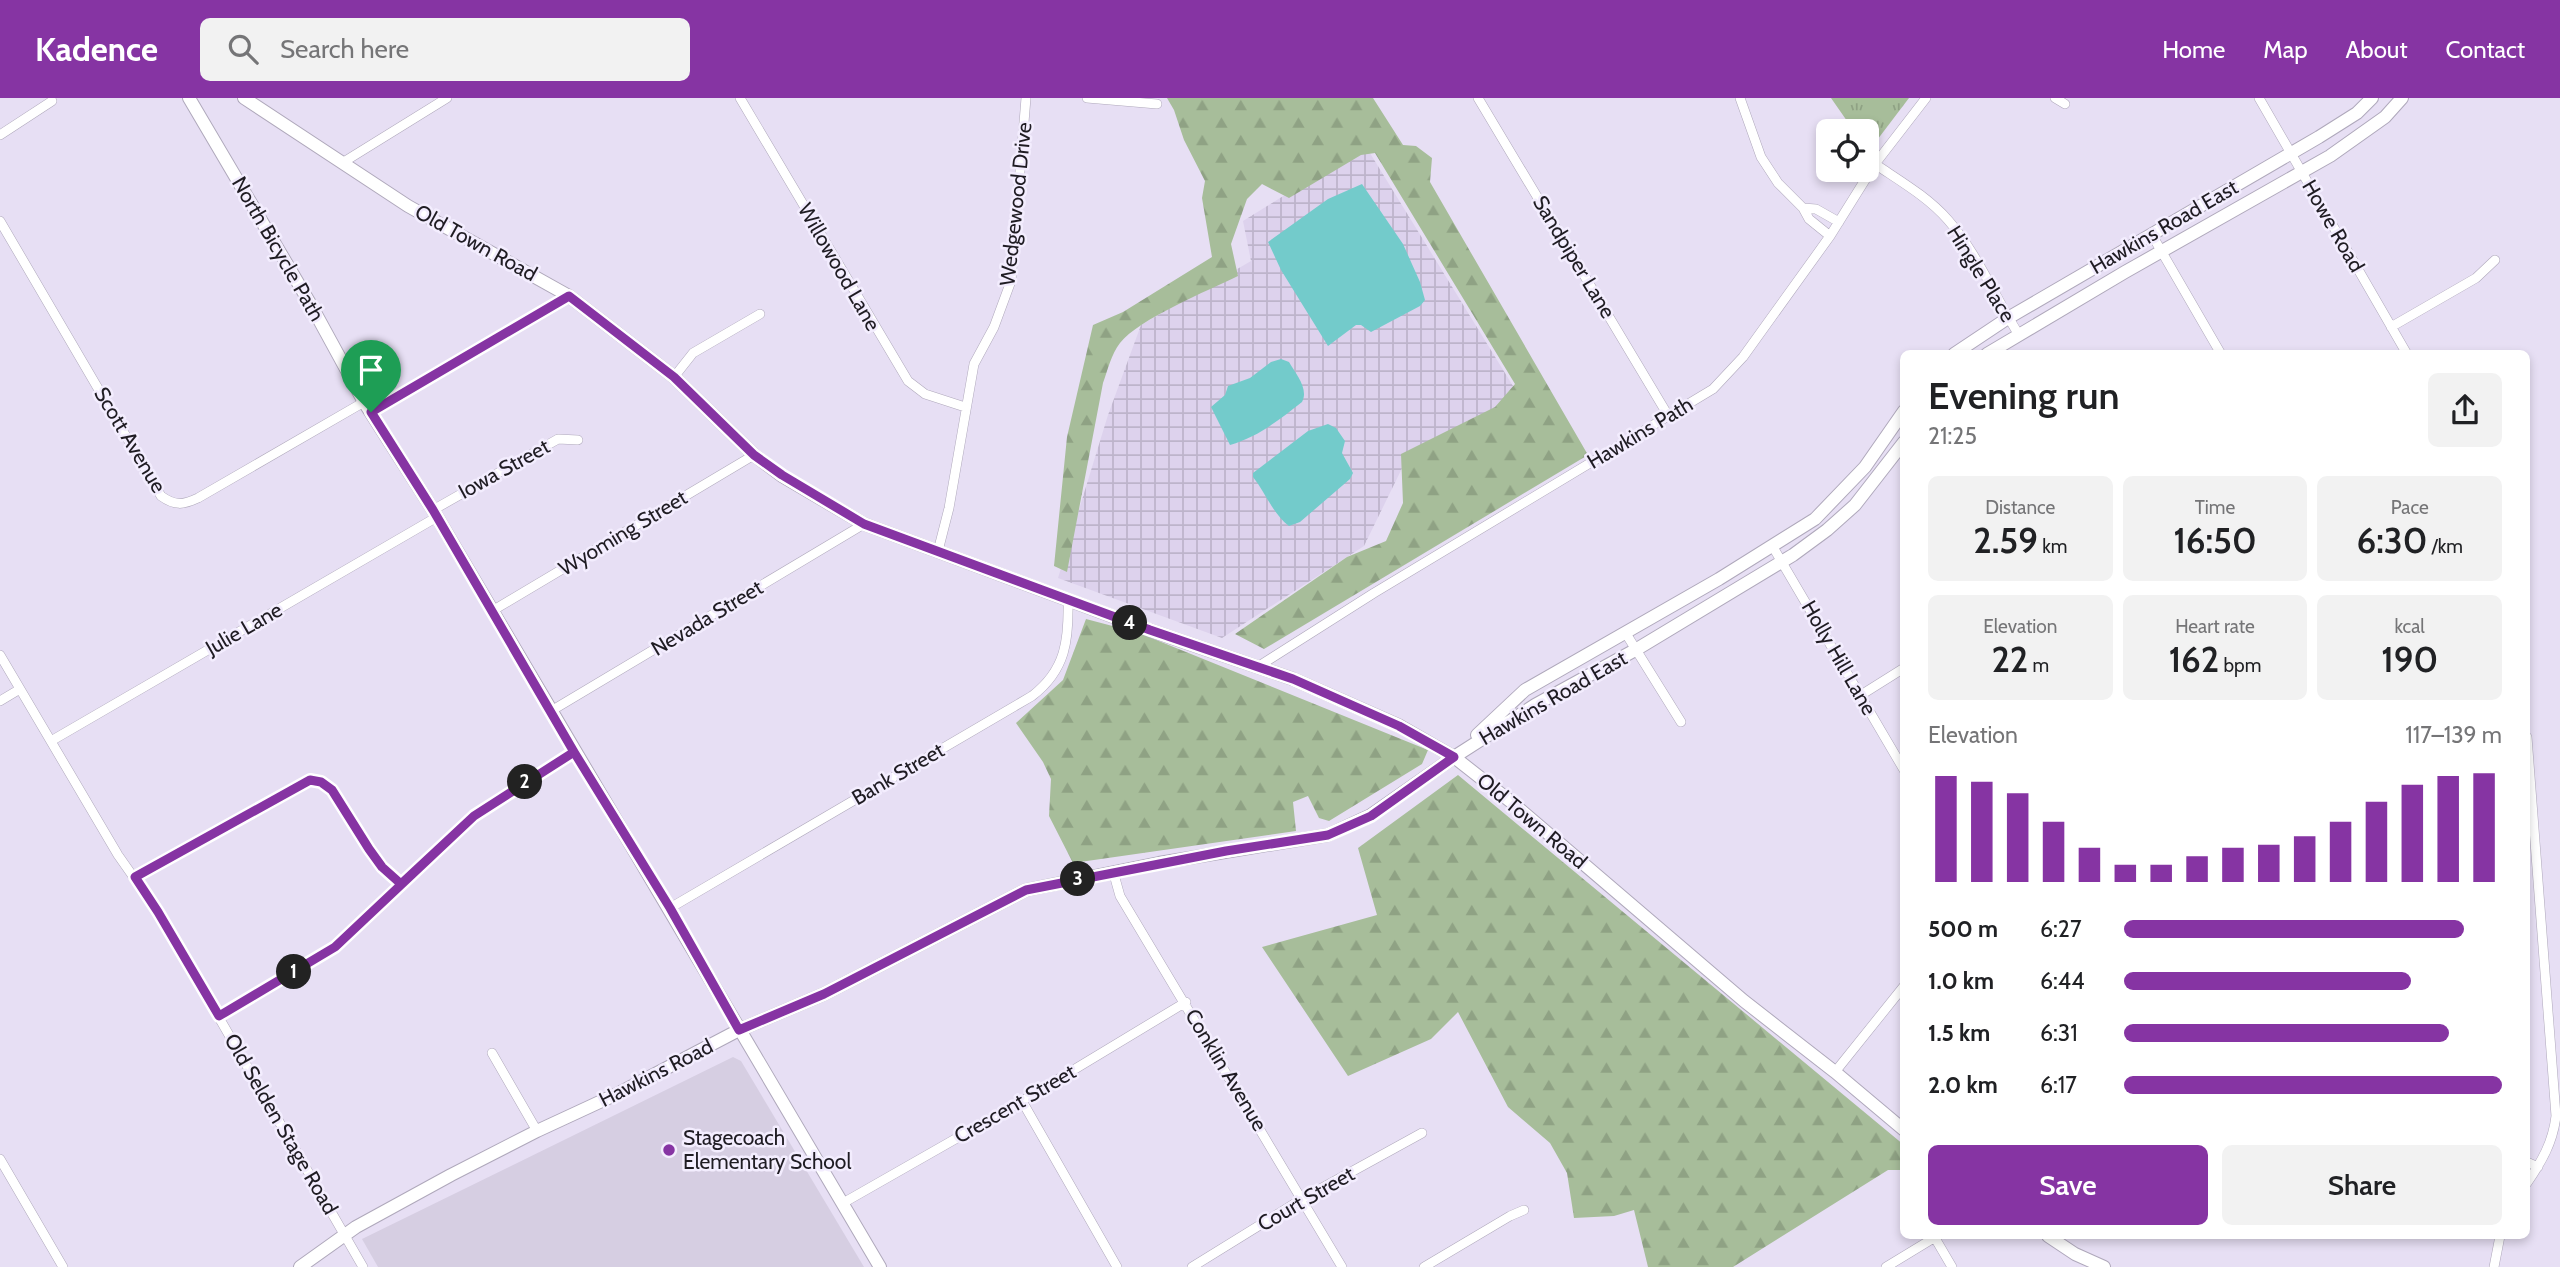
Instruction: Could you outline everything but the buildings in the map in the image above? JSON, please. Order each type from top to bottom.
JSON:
[{"type":"street","name":"North Bicycle Path","points":[[189,98],[311,305],[367,407],[435,513],[880,1267]]},
{"type":"street","name":"Old Town Road","points":[[244,98],[408,206],[569,296],[674,377],[754,455],[864,524],[1293,679],[1399,726],[1454,757],[1510,801],[1744,1001],[1900,1127]]},
{"type":"street","points":[[342,163],[447,98]]},
{"type":"street","name":"Willowood Lane","points":[[740,98],[908,381],[925,394],[965,407]]},
{"type":"street","name":"Wedgewood Drive","points":[[938,551],[949,508],[974,363],[994,327],[1011,281],[1026,98]]},
{"type":"street","points":[[1087,98],[1157,104]]},
{"type":"street","name":"Sandpiper Lane","points":[[1478,98],[1669,417]]},
{"type":"street","points":[[1740,98],[1762,157],[1778,183],[1803,208],[1809,219],[1830,236]]},
{"type":"street","name":"Hawkins Path","points":[[1879,158],[1926,98]]},
{"type":"street","points":[[2055,98],[2065,104]]},
{"type":"street","name":"Howe Road","points":[[2259,98],[2405,350]]},
{"type":"street","name":"Hawkins Road East","points":[[1960,350],[2008,318],[2357,113],[2372,98]]},
{"type":"street","name":"Hawkins Road East","points":[[1994,350],[2302,172],[2369,130],[2402,98]]},
{"type":"street","points":[[0,135],[52,101]]},
{"type":"street","name":"Hingle Place","points":[[1879,166],[1913,189],[1947,218],[1964,240],[2019,335]]},
{"type":"street","name":"Hawkins Path","points":[[1259,666],[1374,593],[1713,389],[1743,357],[1830,236],[1863,182]]},
{"type":"street","points":[[1803,208],[1816,209],[1839,222]]},
{"type":"street","name":"Scott Avenue","points":[[0,221],[161,496],[171,503],[183,504],[198,498],[367,407]]},
{"type":"street","points":[[2152,235],[2219,350]]},
{"type":"street","points":[[2391,327],[2476,278],[2495,260]]},
{"type":"street","points":[[367,407],[569,296]]},
{"type":"street","points":[[674,377],[694,353],[760,314]]},
{"type":"street","name":"Hawkins Road East","points":[[1454,757],[1525,690],[1773,547],[1815,519],[1865,467],[1900,417]]},
{"type":"street","name":"Iowa Street","points":[[435,513],[558,439],[578,440]]},
{"type":"street","name":"Hawkins Road East","points":[[1454,757],[1535,705],[1637,649],[1782,562],[1827,530],[1855,505],[1900,447]]},
{"type":"street","name":"Wyoming Street","points":[[492,611],[754,455]]},
{"type":"street","name":"Julie Lane","points":[[51,741],[435,513]]},
{"type":"street","name":"Nevada Street","points":[[551,712],[864,524]]},
{"type":"street","name":"Holly Hill Lane","points":[[1773,547],[1900,763]]},
{"type":"street","name":"Bank Street","points":[[670,908],[1047,685],[1058,671],[1064,649],[1068,599]]},
{"type":"street","points":[[1625,632],[1681,722]]},
{"type":"street","name":"Old Selden Stage Road","points":[[0,654],[118,855],[158,912],[363,1267]]},
{"type":"street","points":[[1861,695],[1900,671]]},
{"type":"street","points":[[0,701],[20,689]]},
{"type":"street","points":[[219,1016],[335,947],[474,816],[574,752]]},
{"type":"street","name":"Hawkins Road","points":[[300,1267],[344,1234],[537,1131],[619,1093],[739,1030],[824,994],[1026,890],[1113,872],[1328,835],[1371,816],[1454,757]]},
{"type":"street","points":[[2530,776],[2556,1116],[2551,1141],[2530,1179]]},
{"type":"street","points":[[135,877],[301,783],[316,780],[327,784],[332,790],[382,867],[401,884]]},
{"type":"street","name":"Conklin Avenue","points":[[1113,872],[1120,896],[1186,1002],[1342,1267]]},
{"type":"street","points":[[1835,1072],[1900,991]]},
{"type":"street","name":"Crescent Street","points":[[843,1203],[1022,1101],[1186,1002]]},
{"type":"street","points":[[492,1053],[537,1131]]},
{"type":"street","points":[[1022,1101],[1117,1267]]},
{"type":"street","name":"Court Street","points":[[1192,1267],[1302,1199],[1422,1133]]},
{"type":"street","points":[[0,1159],[63,1267]]},
{"type":"street","points":[[2530,1163],[2538,1167]]},
{"type":"street","points":[[1424,1267],[1524,1210]]},
{"type":"street","points":[[1886,1267],[1933,1239]]},
{"type":"street","points":[[1937,1239],[1952,1267]]},
{"type":"street","points":[[2052,1239],[2075,1254],[2104,1267]]},
{"type":"street","points":[[2494,1267],[2499,1239]]},
{"type":"shaded area","points":[[1365,145],[1521,399],[1409,454],[1364,546],[1222,638],[1058,578],[1108,415],[1141,325],[1251,261],[1243,221]]},
{"type":"shaded area","points":[[1362,184],[1403,244],[1425,300],[1420,306],[1371,332],[1361,325],[1356,325],[1328,346],[1281,270],[1268,242],[1328,199]]},
{"type":"shaded area","points":[[1281,359],[1289,362],[1301,382],[1304,392],[1302,402],[1259,433],[1230,445],[1211,407],[1225,395],[1228,386],[1250,378],[1271,362]]},
{"type":"shaded area","points":[[1328,424],[1336,428],[1345,441],[1342,453],[1353,473],[1350,479],[1300,522],[1289,526],[1274,509],[1253,473],[1308,431]]},
{"type":"shaded area","name":"Stagecoach Elementary School","points":[[733,1057],[741,1061],[864,1267],[378,1267],[362,1239]]},
{"type":"green space","points":[[1167,98],[1373,98],[1403,145],[1416,146],[1432,158],[1430,182],[1588,455],[1264,649],[1235,634],[1347,557],[1386,541],[1403,503],[1401,454],[1495,407],[1515,384],[1375,153],[1361,155],[1289,198],[1262,184],[1247,199],[1231,244],[1238,276],[1174,306],[1142,325],[1129,334],[1114,352],[1103,383],[1067,572],[1054,566],[1067,437],[1093,325],[1123,312],[1212,257],[1202,198],[1205,181]]},
{"type":"green space","points":[[1831,98],[1909,98],[1879,138],[1879,119],[1846,119]]},
{"type":"green space","points":[[1086,619],[1139,633],[1428,750],[1422,764],[1329,821],[1319,818],[1308,796],[1293,802],[1296,831],[1073,863],[1049,816],[1051,779],[1043,762],[1016,723],[1063,680]]},
{"type":"green space","points":[[1458,775],[1900,1142],[1900,1170],[1888,1170],[1733,1267],[1648,1267],[1634,1210],[1614,1216],[1574,1218],[1567,1173],[1550,1143],[1508,1107],[1458,1012],[1431,1039],[1348,1076],[1262,947],[1377,915],[1358,848]]},
{"type":"place","name":"Stagecoach Elementary School","points":[[669,1150]]},
{"type":"route","points":[[371,412],[433,510],[574,752],[474,816],[335,947],[219,1016],[135,877],[310,780],[327,784],[382,867],[401,884],[474,816],[492,803],[574,752],[670,908],[739,1030],[824,994],[1026,890],[1226,851],[1328,835],[1371,816],[1454,757],[1399,726],[1293,679],[1150,630],[864,524],[754,455],[674,377],[569,296],[371,412]]}]
